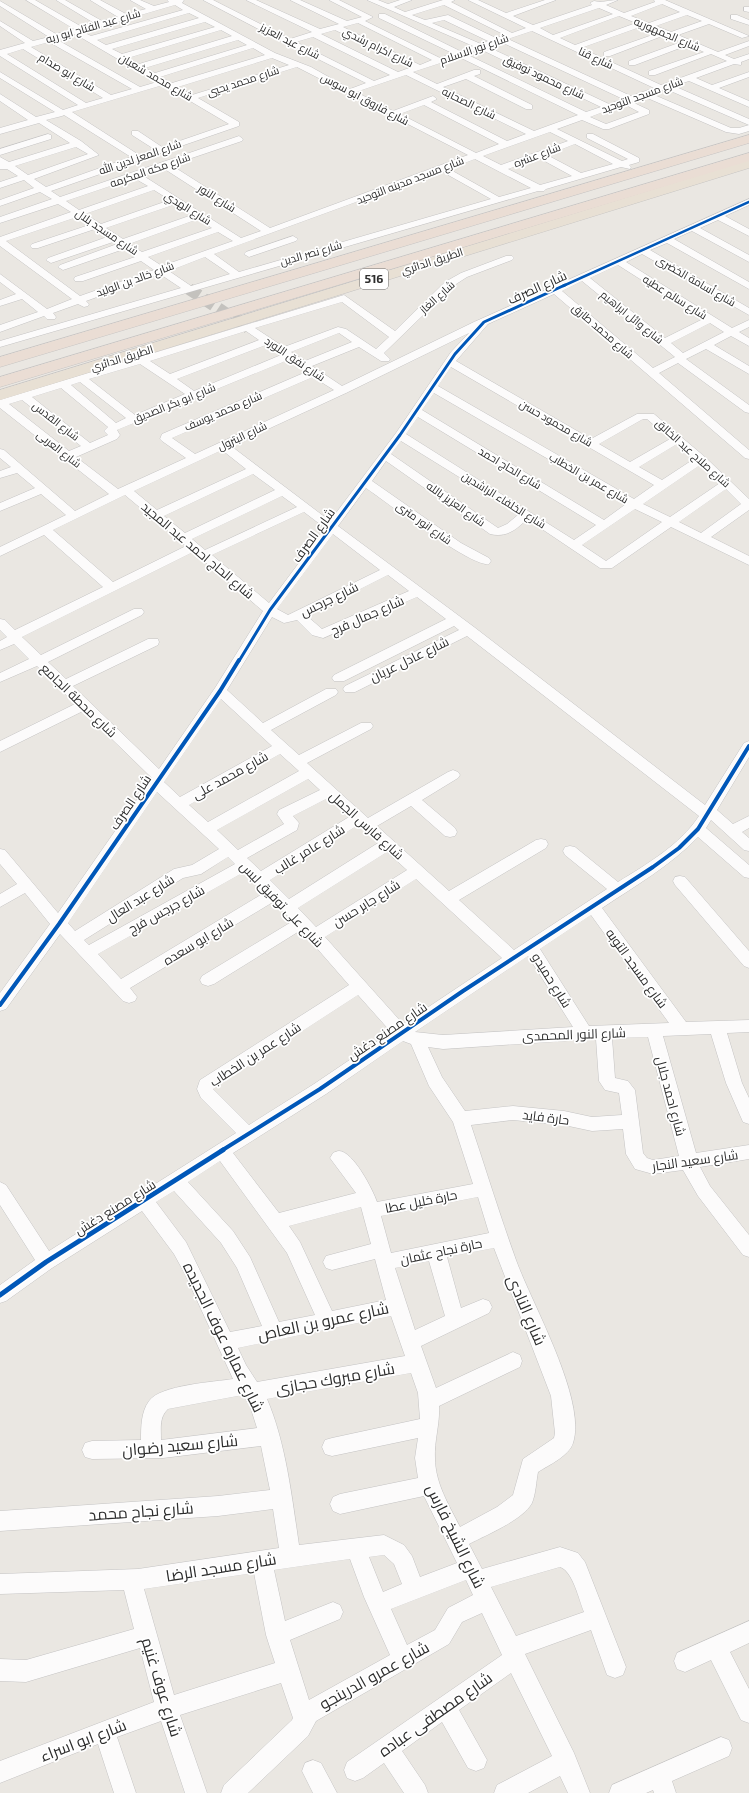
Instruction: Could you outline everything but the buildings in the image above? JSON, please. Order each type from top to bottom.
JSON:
[{"type":"highway","name":"516","points":[[0,362],[636,172],[747,132]]},
{"type":"highway","name":"الطريق الدائري","points":[[0,382],[749,156]]},
{"type":"highway","name":"الطريق الدائري","points":[[0,400],[749,164]]},
{"type":"street","name":"شارع محمد شعبان","points":[[30,0],[90,39],[236,124]]},
{"type":"street","points":[[60,0],[101,24]]},
{"type":"street","points":[[94,0],[125,17]]},
{"type":"street","points":[[134,0],[153,9]]},
{"type":"street","name":"شارع عبد الفتاح ابو ريه","points":[[3,52],[153,9],[173,1],[186,0]]},
{"type":"street","name":"شارع عبد العزيز","points":[[207,0],[374,84]]},
{"type":"street","points":[[250,0],[397,75]]},
{"type":"street","points":[[262,50],[369,17],[333,0]]},
{"type":"street","name":"شارع محمود توفيق","points":[[371,0],[480,46],[608,107]]},
{"type":"street","points":[[387,7],[408,0]]},
{"type":"street","points":[[472,0],[532,29]]},
{"type":"street","points":[[504,16],[552,0]]},
{"type":"street","name":"شارع الجمهوريه","points":[[586,0],[713,54],[749,67]]},
{"type":"street","name":"شارع نور الاسلام","points":[[349,92],[614,0]]},
{"type":"street","name":"شارع فاروق ابو سوس","points":[[173,1],[254,46],[272,55],[308,69],[349,92],[555,196]]},
{"type":"street","points":[[299,1],[346,24]]},
{"type":"street","points":[[406,14],[448,1],[512,36]]},
{"type":"street","points":[[552,38],[659,1],[710,21],[747,39]]},
{"type":"street","points":[[484,6],[496,2]]},
{"type":"street","points":[[0,3],[52,38],[139,90]]},
{"type":"street","points":[[526,8],[554,21]]},
{"type":"street","points":[[90,39],[190,10]]},
{"type":"street","points":[[573,48],[687,12]]},
{"type":"street","points":[[382,16],[553,99],[606,127],[646,112],[614,91],[444,16],[425,22]]},
{"type":"street","points":[[734,17],[749,23]]},
{"type":"street","points":[[106,48],[205,19]]},
{"type":"street","points":[[358,20],[440,60]]},
{"type":"street","points":[[607,54],[710,21]]},
{"type":"street","name":"شارع ابو صدام","points":[[0,23],[28,45],[110,98]]},
{"type":"street","name":"شارع اكرام رشدي","points":[[336,27],[420,68]]},
{"type":"street","points":[[122,57],[221,28]]},
{"type":"street","name":"شارع قنا","points":[[532,29],[644,80],[749,122]]},
{"type":"street","points":[[138,66],[238,36]]},
{"type":"street","points":[[652,73],[713,54],[747,39]]},
{"type":"street","points":[[632,63],[687,43]]},
{"type":"street","points":[[0,45],[3,52],[85,106]]},
{"type":"street","points":[[154,76],[254,46]]},
{"type":"street","points":[[7,129],[110,98],[168,84],[272,55]]},
{"type":"street","name":"شارع مسجد التوحيد","points":[[549,128],[749,56]]},
{"type":"street","points":[[553,63],[566,59]]},
{"type":"street","points":[[576,74],[607,63]]},
{"type":"street","name":"شارع محمد يحيي","points":[[192,98],[296,64]]},
{"type":"street","points":[[436,87],[489,68]]},
{"type":"street","name":"شارع الصحابه","points":[[406,72],[532,134]]},
{"type":"street","points":[[595,82],[626,72]]},
{"type":"street","points":[[0,74],[138,158]]},
{"type":"street","points":[[712,88],[749,74]]},
{"type":"street","points":[[467,76],[535,105]]},
{"type":"street","points":[[689,78],[749,104]]},
{"type":"street","points":[[614,91],[644,80]]},
{"type":"street","points":[[734,80],[744,84]]},
{"type":"street","points":[[392,114],[449,93]]},
{"type":"street","points":[[645,94],[729,130],[747,132]]},
{"type":"street","points":[[0,97],[95,154],[0,185]]},
{"type":"street","points":[[498,117],[553,99]]},
{"type":"street","points":[[424,102],[506,144]]},
{"type":"street","points":[[0,123],[7,129],[35,142]]},
{"type":"street","name":"شارع المعز لدين الله","points":[[0,203],[236,124]]},
{"type":"street","points":[[549,128],[636,172]]},
{"type":"street","name":"شارع مسجد مدينه التوحيد","points":[[270,232],[549,128]]},
{"type":"street","points":[[135,133],[161,150]]},
{"type":"street","points":[[590,136],[635,159],[633,162],[622,165]]},
{"type":"street","points":[[0,152],[48,137]]},
{"type":"street","name":"شارع مكه المكرمه","points":[[0,220],[61,201],[239,139]]},
{"type":"street","name":"شارع عشره","points":[[500,169],[575,141]]},
{"type":"street","points":[[4,167],[78,143]]},
{"type":"street","points":[[539,154],[580,176]]},
{"type":"street","name":"شارع مسجد بلال","points":[[0,160],[4,167],[26,177],[189,289]]},
{"type":"street","name":"شارع النور","points":[[165,165],[270,232]]},
{"type":"street","name":"شارع نصر الدين","points":[[0,344],[497,199],[622,165]]},
{"type":"street","points":[[442,168],[497,199]]},
{"type":"street","name":"شارع الهدي","points":[[136,175],[220,228],[249,254],[268,266]]},
{"type":"street","points":[[0,240],[155,187]]},
{"type":"street","points":[[34,246],[177,201]]},
{"type":"street","name":"شارع الصرف","points":[[0,1005],[59,924],[157,780],[220,691],[270,610],[400,435],[450,362],[484,322],[692,227],[747,205]]},
{"type":"street","points":[[63,267],[121,242],[198,215]]},
{"type":"street","points":[[718,216],[749,233]]},
{"type":"street","points":[[692,227],[749,259]]},
{"type":"street","points":[[79,279],[220,228]]},
{"type":"street","name":"شارع خالد بن الوليد","points":[[0,329],[270,232]]},
{"type":"street","points":[[249,254],[293,239]]},
{"type":"street","points":[[667,239],[749,286]]},
{"type":"street","points":[[0,240],[99,315]]},
{"type":"street","points":[[51,260],[121,242]]},
{"type":"street","name":"شارع أسامة الخضرى","points":[[642,250],[749,312]]},
{"type":"street","points":[[207,254],[238,274]]},
{"type":"street","name":"شارع الغاز","points":[[377,354],[449,284],[464,275],[509,258]]},
{"type":"street","name":"شارع سالم عطيه","points":[[618,261],[749,343]]},
{"type":"street","name":"شارع وائل ابراهيم","points":[[583,277],[664,343],[680,358],[749,410]]},
{"type":"street","points":[[1,278],[62,326]]},
{"type":"street","name":"شارع محمد طارق","points":[[555,290],[749,456]]},
{"type":"street","points":[[0,303],[23,295]]},
{"type":"street","points":[[0,400],[24,396],[344,298],[363,314],[395,336]]},
{"type":"street","points":[[664,343],[711,320]]},
{"type":"street","name":"شارع البترول","points":[[0,552],[194,458],[342,391],[484,322]]},
{"type":"street","points":[[651,373],[749,324]]},
{"type":"street","name":"شارع نفق اللورد","points":[[248,328],[342,391]]},
{"type":"street","name":"شارع ابو بكر الصديق","points":[[68,456],[113,437],[114,435],[111,430],[115,427],[193,395],[336,330],[342,331],[360,343]]},
{"type":"street","points":[[170,378],[268,340]]},
{"type":"street","points":[[305,365],[360,343],[394,366]]},
{"type":"street","points":[[706,345],[749,372]]},
{"type":"street","points":[[142,360],[193,395]]},
{"type":"street","name":"شارع محمود حسن","points":[[450,362],[662,485]]},
{"type":"street","name":"شارع محمد يوسف","points":[[194,458],[166,439],[166,436],[315,372]]},
{"type":"street","points":[[81,378],[134,419]]},
{"type":"street","points":[[63,384],[115,427]]},
{"type":"street","name":"شارع عمر بن الخطاب","points":[[432,387],[634,504],[702,538],[746,556]]},
{"type":"street","name":"شارع القدس","points":[[24,396],[89,447]]},
{"type":"street","name":"شارع العربى","points":[[0,400],[68,456],[122,493]]},
{"type":"street","name":"شارع الحاج احمد","points":[[416,411],[604,525]]},
{"type":"street","name":"شارع صلاح عبد الخالق","points":[[590,444],[641,416],[645,415],[654,418],[749,505]]},
{"type":"street","name":"شارع الخلفاء الراشدين","points":[[400,435],[526,513],[603,564],[608,564],[669,522]]},
{"type":"street","points":[[630,466],[678,439]]},
{"type":"street","points":[[222,445],[306,506],[469,630],[749,846]]},
{"type":"street","points":[[0,452],[74,516]]},
{"type":"street","name":"شارع العزيز بالله","points":[[385,455],[494,530],[501,532],[506,531],[526,513]]},
{"type":"street","points":[[574,545],[700,459]]},
{"type":"street","points":[[0,475],[18,468]]},
{"type":"street","points":[[156,515],[255,469]]},
{"type":"street","name":"شارع انور مترى","points":[[365,482],[465,551],[484,561]]},
{"type":"street","points":[[669,522],[726,484]]},
{"type":"street","points":[[0,507],[43,488]]},
{"type":"street","points":[[183,538],[283,490]]},
{"type":"street","name":"شارع الحاج احمد عبد المجيد","points":[[122,493],[156,515],[270,610]]},
{"type":"street","points":[[702,538],[749,505]]},
{"type":"street","points":[[0,646],[112,588],[306,506]]},
{"type":"street","points":[[46,530],[112,588]]},
{"type":"street","name":"شارع جرجس","points":[[270,610],[284,619],[298,614],[389,570]]},
{"type":"street","name":"شارع جمال فرج","points":[[298,614],[317,632],[323,634],[418,592]]},
{"type":"street","points":[[0,678],[138,612]]},
{"type":"street","points":[[338,678],[455,620]]},
{"type":"street","name":"شارع محطة الجامع","points":[[0,622],[157,780]]},
{"type":"street","name":"شارع عادل عريان","points":[[350,689],[469,630]]},
{"type":"street","points":[[64,685],[153,642]]},
{"type":"street","name":"شارع فارس الجمل","points":[[220,691],[514,959]]},
{"type":"street","points":[[262,729],[331,692]]},
{"type":"street","points":[[0,747],[84,705]]},
{"type":"street","points":[[297,762],[366,726]]},
{"type":"street","name":"شارع محمد على","points":[[179,804],[282,747]]},
{"type":"street","name":"شارع مصنع دغش","points":[[0,1295],[46,1262],[221,1150],[314,1092],[409,1036],[514,959],[679,848],[698,830],[748,749]]},
{"type":"street","points":[[207,829],[308,772]]},
{"type":"street","name":"شارع عامر غالب","points":[[260,879],[363,822],[412,799],[453,775]]},
{"type":"street","name":"شارع على توفيق لبس","points":[[157,780],[179,804],[237,857],[303,922],[360,986],[409,1036]]},
{"type":"street","points":[[237,857],[292,826],[292,823],[284,817],[284,814],[329,791]]},
{"type":"street","points":[[412,799],[450,832]]},
{"type":"street","points":[[732,832],[749,821]]},
{"type":"street","points":[[698,830],[749,873]]},
{"type":"street","points":[[287,907],[388,844]]},
{"type":"street","points":[[448,899],[541,844]]},
{"type":"street","points":[[570,851],[618,890]]},
{"type":"street","points":[[0,854],[59,924],[87,953]]},
{"type":"street","name":"شارع عبد العال","points":[[74,939],[181,872],[194,871],[237,857]]},
{"type":"street","name":"شارع جرجس فرج","points":[[87,953],[237,857]]},
{"type":"street","name":"شارع جابر حسن","points":[[314,936],[417,871]]},
{"type":"street","points":[[680,881],[749,962]]},
{"type":"street","points":[[0,901],[27,885]]},
{"type":"street","name":"شارع ابو سعده","points":[[87,953],[125,992],[275,894]]},
{"type":"street","name":"شارع مسجد التوبه","points":[[593,906],[682,1029]]},
{"type":"street","points":[[208,980],[303,922]]},
{"type":"street","name":"شارع حميدو","points":[[531,948],[585,1033]]},
{"type":"street","name":"شارع عمر بن الخطاب","points":[[247,1134],[207,1093],[205,1089],[206,1084],[360,986]]},
{"type":"street","name":"شارع النور المحمدى","points":[[409,1036],[443,1042],[604,1032],[749,1026]]},
{"type":"street","points":[[717,1028],[732,1076],[749,1117]]},
{"type":"street","name":"شارع احمد جلال","points":[[654,1031],[689,1161],[704,1191],[749,1249]]},
{"type":"street","points":[[604,1032],[608,1082],[612,1085],[626,1088],[631,1122]]},
{"type":"street","name":"شارع النادى","points":[[409,1036],[435,1081],[461,1119],[499,1239],[551,1367],[561,1396],[564,1415],[565,1432],[562,1443],[530,1466],[524,1498],[519,1504],[456,1540]]},
{"type":"street","name":"حارة فايد","points":[[461,1119],[513,1113],[564,1118],[592,1124],[631,1122]]},
{"type":"street","name":"شارع سعيد النجار","points":[[631,1122],[635,1154],[641,1164],[653,1167],[749,1152]]},
{"type":"street","points":[[221,1150],[276,1222],[300,1257],[326,1319]]},
{"type":"street","name":"شارع الشيخ فارس","points":[[339,1158],[357,1178],[368,1204],[397,1306],[416,1363],[426,1386],[429,1401],[425,1458],[429,1485],[566,1761],[579,1793]]},
{"type":"street","points":[[175,1180],[227,1237],[244,1263],[274,1331]]},
{"type":"street","name":"حارة خليل عطا","points":[[276,1222],[368,1204],[473,1191]]},
{"type":"street","points":[[2,1198],[46,1262]]},
{"type":"street","name":"شارع عماره عوف الجديده","points":[[144,1200],[180,1248],[239,1370],[262,1409],[282,1498],[290,1556]]},
{"type":"street","name":"حارة نجاح عثمان","points":[[332,1262],[436,1252],[499,1239]]},
{"type":"street","points":[[436,1252],[455,1320]]},
{"type":"street","name":"شارع عمرو بن العاص","points":[[226,1342],[326,1319],[397,1306]]},
{"type":"street","points":[[409,1342],[483,1307]]},
{"type":"street","points":[[429,1401],[513,1361]]},
{"type":"street","name":"شارع مبروك حجازى","points":[[151,1450],[152,1412],[158,1403],[168,1399],[251,1389],[416,1363]]},
{"type":"street","points":[[332,1447],[428,1427]]},
{"type":"street","name":"شارع سعيد رضوان","points":[[92,1450],[151,1450],[269,1436]]},
{"type":"street","points":[[340,1504],[429,1485]]},
{"type":"street","name":"شارع نجاح محمد","points":[[0,1521],[218,1506],[282,1498]]},
{"type":"street","name":"شارع مسجد الرضا","points":[[0,1584],[94,1582],[132,1579],[290,1556],[384,1545],[396,1550],[415,1590]]},
{"type":"street","points":[[356,1548],[378,1604],[403,1660]]},
{"type":"street","points":[[378,1604],[415,1590],[474,1575],[560,1557],[571,1560],[578,1569],[615,1667]]},
{"type":"street","points":[[262,1560],[277,1635],[287,1670],[305,1720]]},
{"type":"street","name":"شارع عوف غنيم","points":[[132,1579],[146,1636],[167,1708],[196,1793]]},
{"type":"street","name":"شارع عمرو الدرينجو","points":[[232,1793],[300,1728],[308,1713],[442,1637],[454,1615],[486,1600]]},
{"type":"street","points":[[277,1635],[332,1612]]},
{"type":"street","name":"شارع مصطفى عباده","points":[[355,1770],[445,1707],[512,1653],[596,1618]]},
{"type":"street","points":[[685,1661],[749,1632]]},
{"type":"street","points":[[0,1670],[26,1671],[146,1636]]},
{"type":"street","points":[[716,1647],[749,1712]]},
{"type":"street","name":"شارع ابو اسراء","points":[[0,1772],[167,1708],[287,1670]]},
{"type":"street","points":[[445,1707],[476,1760]]},
{"type":"street","points":[[104,1731],[125,1793]]},
{"type":"street","points":[[387,1748],[416,1793]]},
{"type":"street","points":[[620,1793],[662,1784],[721,1748]]},
{"type":"street","points":[[505,1793],[566,1761]]},
{"type":"street","points":[[313,1771],[326,1793]]},
{"type":"tunnel","points":[[189,289],[248,328]]},
{"type":"cycle path","points":[[0,1005],[59,924],[220,691],[270,610],[400,435],[455,354],[484,322],[749,202]]},
{"type":"cycle path","points":[[0,1295],[46,1262],[320,1089],[463,991],[653,867],[679,848],[698,829],[749,746]]}]
